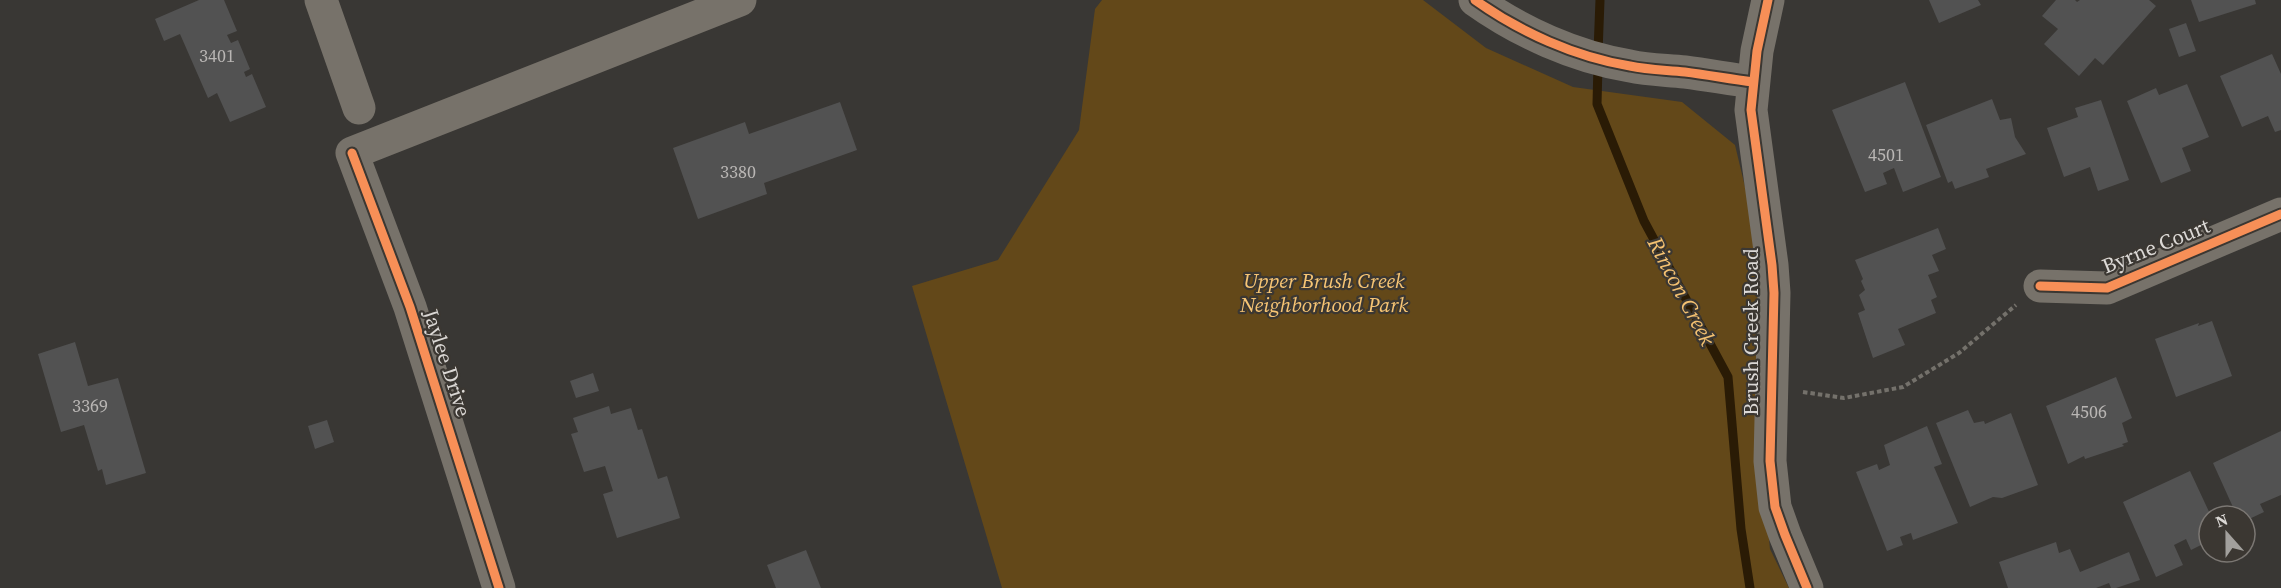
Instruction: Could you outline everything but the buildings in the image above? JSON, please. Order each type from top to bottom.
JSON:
[{"type":"street","points":[[321,0],[359,108]]},
{"type":"street","name":"Jaylee Drive","points":[[499,588],[410,307],[352,153],[740,0]]},
{"type":"street","name":"Brush Creek Road","points":[[1768,0],[1757,51],[1751,110],[1772,265],[1770,461],[1775,507],[1808,588]]},
{"type":"street","points":[[1481,4],[1519,27],[1570,50],[1631,67],[1753,82]]},
{"type":"street","name":"Byrne Court","points":[[2040,286],[2107,288],[2281,214]]},
{"type":"path","points":[[1772,387],[1844,398],[1903,387],[1959,353],[2040,286]]},
{"type":"green space","name":"Upper Brush Creek Neighborhood Park","points":[[1102,0],[1423,0],[1486,48],[1573,87],[1682,102],[1735,145],[1766,275],[1758,436],[1770,549],[1789,588],[1002,588],[912,286],[998,260],[1079,130],[1095,9]]},
{"type":"waterway","name":"Rincon Creek","points":[[1598,52],[1600,0]]},
{"type":"waterway","name":"Rincon Creek","points":[[1598,65],[1597,104],[1644,221],[1728,377],[1741,529],[1750,588]]},
{"type":"cycle path","points":[[1475,0],[1529,33],[1569,50],[1609,62],[1753,82]]},
{"type":"cycle path","points":[[1768,0],[1757,51],[1751,110],[1774,293],[1770,461],[1775,507],[1807,588]]},
{"type":"cycle path","points":[[352,153],[410,307],[499,588]]},
{"type":"cycle path","points":[[2040,286],[2107,288],[2281,214]]}]
